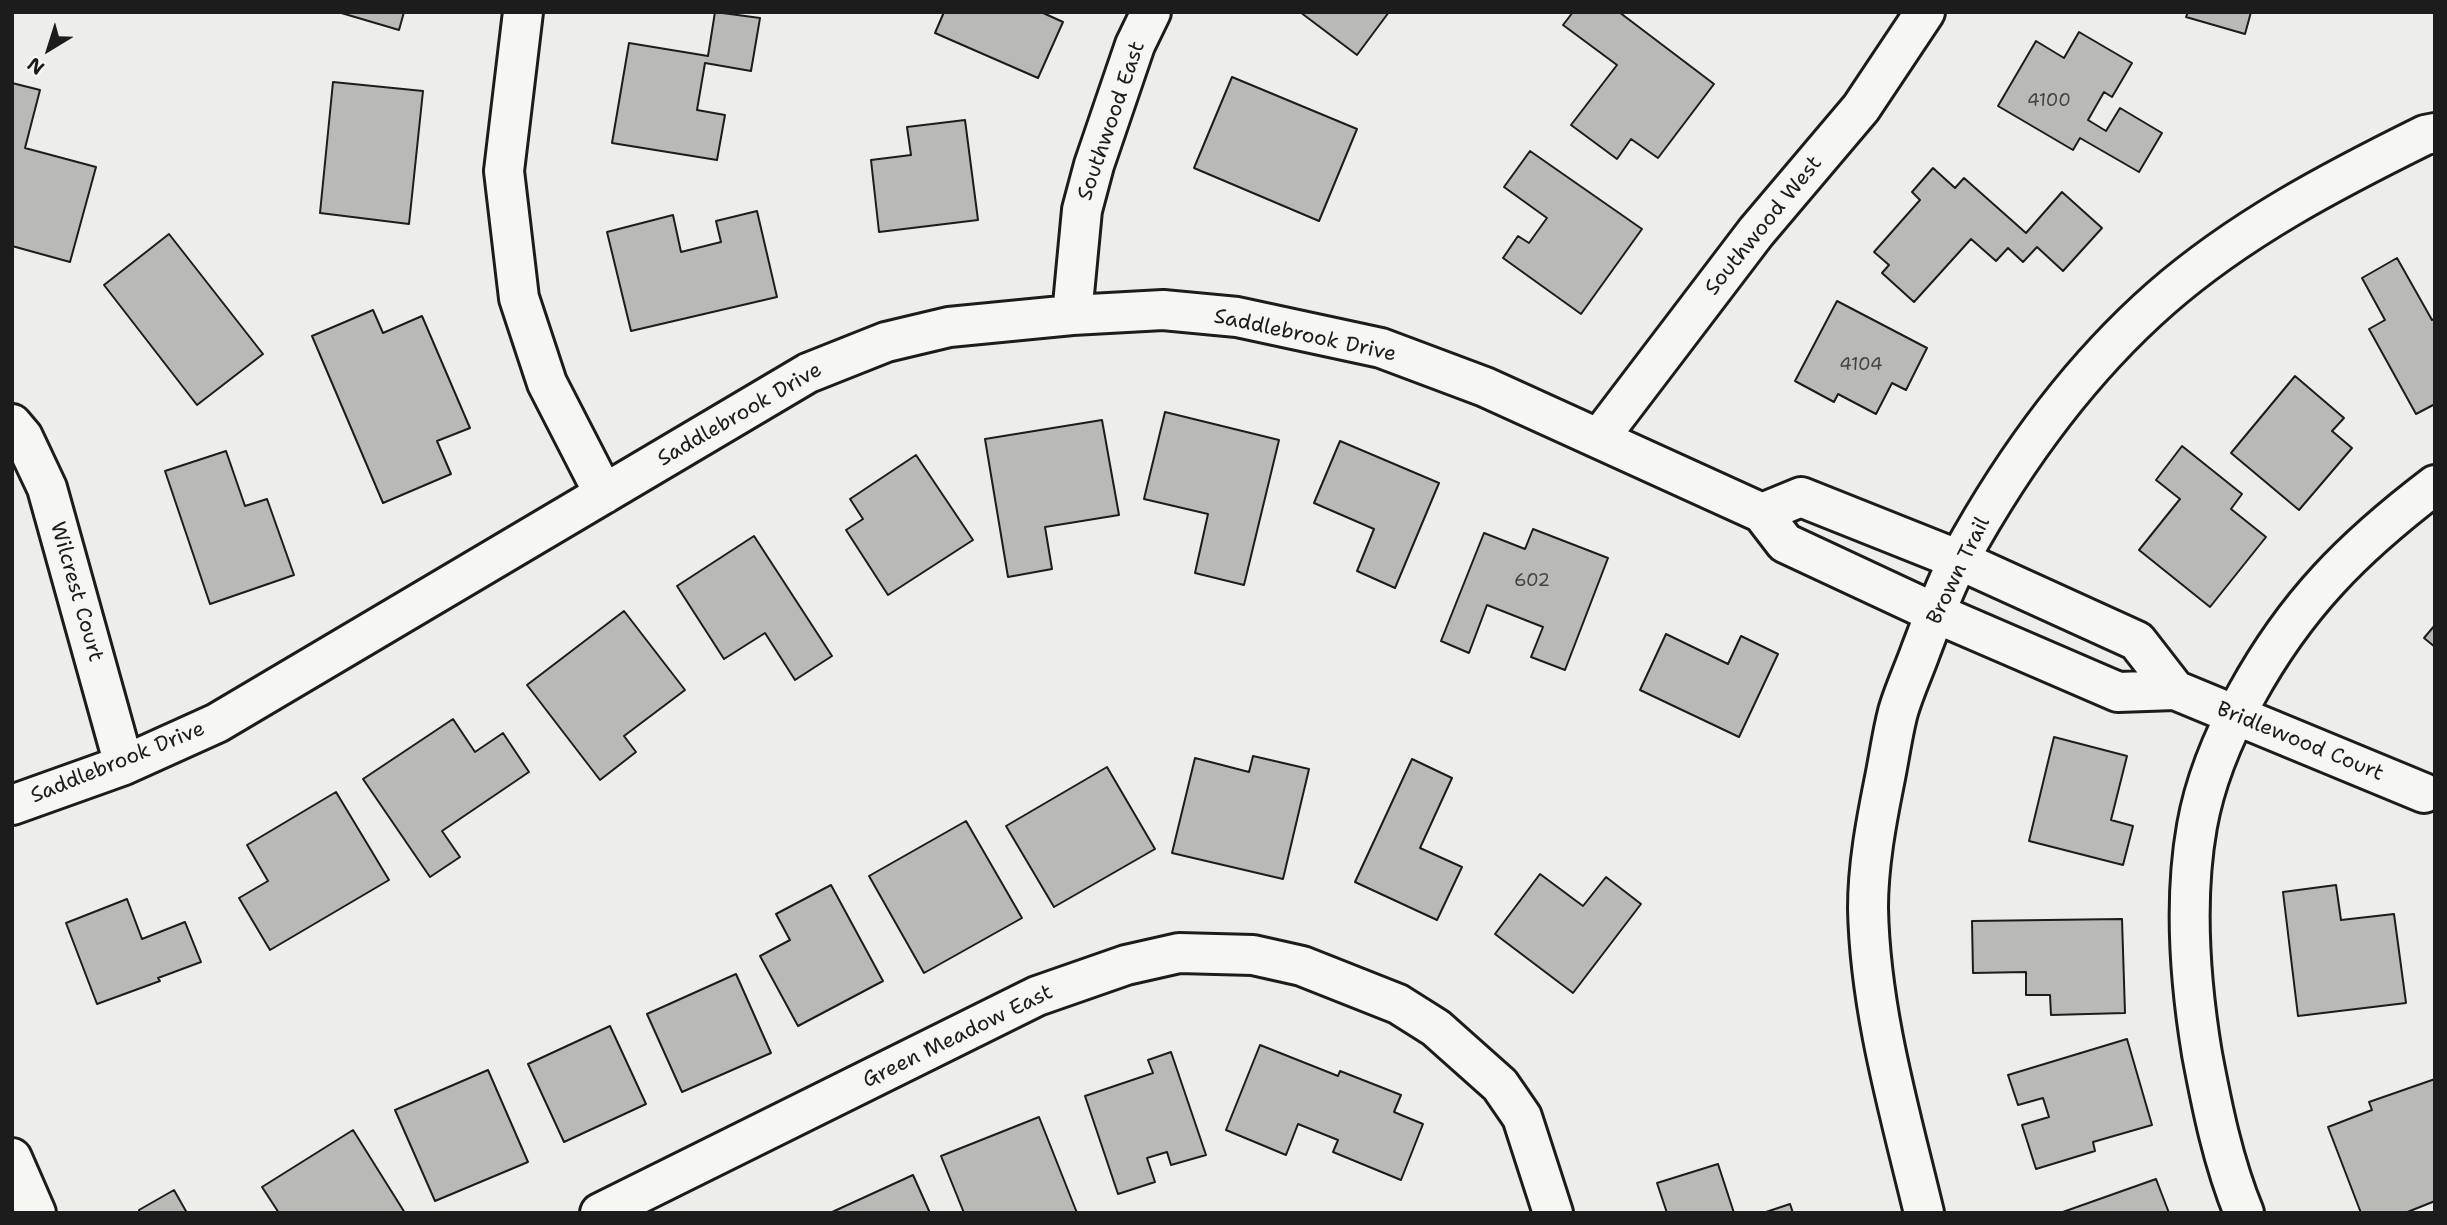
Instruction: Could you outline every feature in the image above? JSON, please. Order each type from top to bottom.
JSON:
[{"type":"street","points":[[523,12],[504,171],[519,298],[547,383],[604,494]]},
{"type":"street","name":"Southwood East","points":[[1072,315],[1082,210],[1126,70],[1151,12]]},
{"type":"street","name":"Southwood West","points":[[1600,437],[1756,232],[1861,108],[1925,12]]},
{"type":"street","name":"Brown Trail","points":[[1924,1213],[1892,1082],[1874,981],[1868,906],[1875,828],[1899,710],[1935,613],[1959,560],[2008,477],[2048,423],[2091,370],[2160,299],[2203,264],[2274,215],[2347,173],[2425,135],[2435,133]]},
{"type":"street","name":"Saddlebrook Drive","points":[[12,805],[124,765],[217,723],[808,373],[886,342],[949,327],[1072,315],[1163,310],[1237,317],[1381,348],[1485,387],[1600,437],[1762,513],[1785,543],[1935,613]]},
{"type":"street","name":"Wilcrest Court","points":[[12,424],[23,437],[47,488],[124,765]]},
{"type":"street","points":[[2244,1213],[2212,1108],[2195,1013],[2189,920],[2197,826],[2213,766],[2236,716],[2275,648],[2327,581],[2398,514],[2435,485]]},
{"type":"street","points":[[1762,513],[1801,497],[1959,560]]},
{"type":"street","name":"Bridlewood Court","points":[[1959,560],[2137,641],[2175,690]]},
{"type":"street","name":"Bridlewood Court","points":[[1935,613],[2118,692],[2175,690],[2424,793]]},
{"type":"street","name":"Green Meadow East","points":[[600,1213],[1037,996],[1126,965],[1178,953],[1252,954],[1302,966],[1398,1004],[1436,1028],[1500,1085],[1522,1117],[1553,1213]]},
{"type":"street","points":[[12,1158],[36,1213]]},
{"type":"building","points":[[338,12],[404,12],[399,30]]},
{"type":"building","points":[[715,12],[760,18],[751,71],[705,63],[697,110],[725,115],[717,160],[612,143],[629,43],[708,56]]},
{"type":"building","points":[[944,12],[1041,12],[1063,22],[1038,78],[935,33]]},
{"type":"building","points":[[1300,12],[1389,12],[1357,55]]},
{"type":"building","points":[[1573,12],[1619,12],[1714,84],[1658,158],[1631,139],[1617,159],[1571,125],[1617,65],[1563,25]]},
{"type":"building","points":[[2188,12],[2251,12],[2245,34],[2186,17]]},
{"type":"building","points":[[2079,32],[2132,63],[2112,97],[2104,92],[2088,120],[2106,131],[2120,108],[2162,133],[2139,172],[2080,138],[2073,150],[1998,106],[2036,41],[2064,58]]},
{"type":"building","points":[[1232,77],[1357,129],[1319,221],[1194,168]]},
{"type":"building","points":[[333,82],[423,91],[409,224],[320,213]]},
{"type":"building","points":[[12,83],[40,90],[25,148],[96,167],[70,262],[12,246]]},
{"type":"building","points":[[965,120],[978,220],[879,232],[871,160],[911,155],[907,127]]},
{"type":"building","points":[[1530,151],[1642,229],[1581,314],[1503,258],[1518,236],[1529,243],[1547,218],[1504,187]]},
{"type":"building","points":[[1933,168],[1955,188],[1964,178],[2026,233],[2062,192],[2102,228],[2063,271],[2037,247],[2023,262],[2008,248],[1996,261],[1971,239],[1914,302],[1882,273],[1889,265],[1874,252],[1920,200],[1912,192]]},
{"type":"building","points":[[757,211],[777,297],[631,331],[607,232],[673,215],[681,252],[721,242],[716,221]]},
{"type":"building","points":[[169,234],[263,354],[197,405],[104,285]]},
{"type":"building","points":[[2397,258],[2432,320],[2435,318],[2435,404],[2416,414],[2369,329],[2385,320],[2362,278]]},
{"type":"building","points":[[1837,301],[1927,348],[1906,390],[1892,383],[1876,414],[1838,394],[1834,402],[1795,381]]},
{"type":"building","points":[[373,310],[383,333],[422,316],[470,428],[437,441],[451,474],[383,503],[312,336]]},
{"type":"building","points":[[2295,376],[2344,418],[2332,431],[2352,448],[2299,510],[2231,453]]},
{"type":"building","points":[[1165,412],[1279,440],[1244,585],[1195,573],[1208,514],[1144,499]]},
{"type":"building","points":[[1102,420],[1119,515],[1045,527],[1052,569],[1008,577],[985,439]]},
{"type":"building","points":[[1340,441],[1439,483],[1395,588],[1357,571],[1374,529],[1314,503]]},
{"type":"building","points":[[2182,446],[2242,494],[2231,509],[2266,537],[2210,607],[2139,550],[2180,499],[2156,480]]},
{"type":"building","points":[[226,451],[245,506],[267,499],[294,575],[210,604],[165,471]]},
{"type":"building","points":[[916,455],[973,540],[888,595],[846,530],[863,519],[850,499]]},
{"type":"building","points":[[1533,529],[1608,558],[1565,670],[1531,657],[1543,627],[1487,605],[1469,653],[1441,641],[1484,533],[1525,549]]},
{"type":"building","points":[[754,536],[832,656],[795,680],[765,633],[724,659],[677,586]]},
{"type":"building","points":[[624,611],[685,690],[624,736],[636,752],[600,780],[527,685]]},
{"type":"building","points":[[2435,625],[2435,647],[2424,638]]},
{"type":"building","points":[[1666,634],[1728,664],[1741,636],[1778,654],[1739,737],[1640,690]]},
{"type":"building","points":[[453,719],[475,752],[503,733],[529,772],[442,831],[460,857],[430,877],[363,779]]},
{"type":"building","points":[[2054,737],[2127,756],[2111,820],[2133,826],[2123,865],[2029,841]]},
{"type":"building","points":[[1253,756],[1309,769],[1283,879],[1172,853],[1195,758],[1249,772]]},
{"type":"building","points":[[1412,759],[1452,778],[1420,848],[1462,867],[1437,920],[1355,882]]},
{"type":"building","points":[[1107,767],[1155,849],[1054,907],[1006,826]]},
{"type":"building","points":[[336,792],[389,880],[270,950],[239,898],[268,881],[247,845]]},
{"type":"building","points":[[966,821],[1022,918],[924,973],[869,876]]},
{"type":"building","points":[[1540,874],[1583,906],[1606,877],[1641,904],[1573,993],[1495,934]]},
{"type":"building","points":[[831,885],[883,981],[798,1026],[760,956],[790,940],[776,914]]},
{"type":"building","points":[[2336,885],[2341,920],[2394,914],[2406,1003],[2298,1016],[2283,892]]},
{"type":"building","points":[[127,899],[142,939],[185,922],[201,962],[158,978],[160,981],[97,1004],[66,923]]},
{"type":"building","points":[[2122,919],[2125,1013],[2051,1015],[2050,995],[2026,995],[2026,972],[1973,973],[1972,921]]},
{"type":"building","points":[[736,974],[771,1053],[682,1092],[647,1014]]},
{"type":"building","points":[[610,1026],[646,1104],[564,1142],[528,1064]]},
{"type":"building","points":[[2127,1039],[2152,1125],[2093,1142],[2095,1151],[2036,1169],[2022,1125],[2049,1117],[2043,1098],[2018,1105],[2008,1075]]},
{"type":"building","points":[[1260,1045],[1338,1076],[1340,1071],[1401,1095],[1394,1112],[1423,1124],[1401,1180],[1333,1152],[1338,1140],[1298,1124],[1286,1155],[1226,1130]]},
{"type":"building","points":[[1171,1052],[1206,1155],[1171,1165],[1167,1152],[1147,1158],[1155,1182],[1118,1194],[1085,1096],[1153,1073],[1148,1060]]},
{"type":"building","points":[[488,1070],[528,1162],[435,1201],[395,1110]]},
{"type":"building","points":[[2435,1079],[2435,1201],[2405,1213],[2361,1213],[2328,1127],[2372,1110],[2369,1102]]},
{"type":"building","points":[[1039,1117],[1077,1213],[964,1213],[941,1156]]},
{"type":"building","points":[[353,1130],[405,1213],[279,1213],[262,1187]]},
{"type":"building","points":[[1718,1164],[1734,1213],[1667,1213],[1657,1183]]},
{"type":"building","points":[[913,1175],[930,1213],[830,1213]]},
{"type":"building","points":[[2156,1179],[2169,1213],[2060,1213]]},
{"type":"building","points":[[174,1190],[187,1213],[140,1213],[139,1210]]},
{"type":"building","points":[[1790,1204],[1793,1213],[1763,1213]]}]
